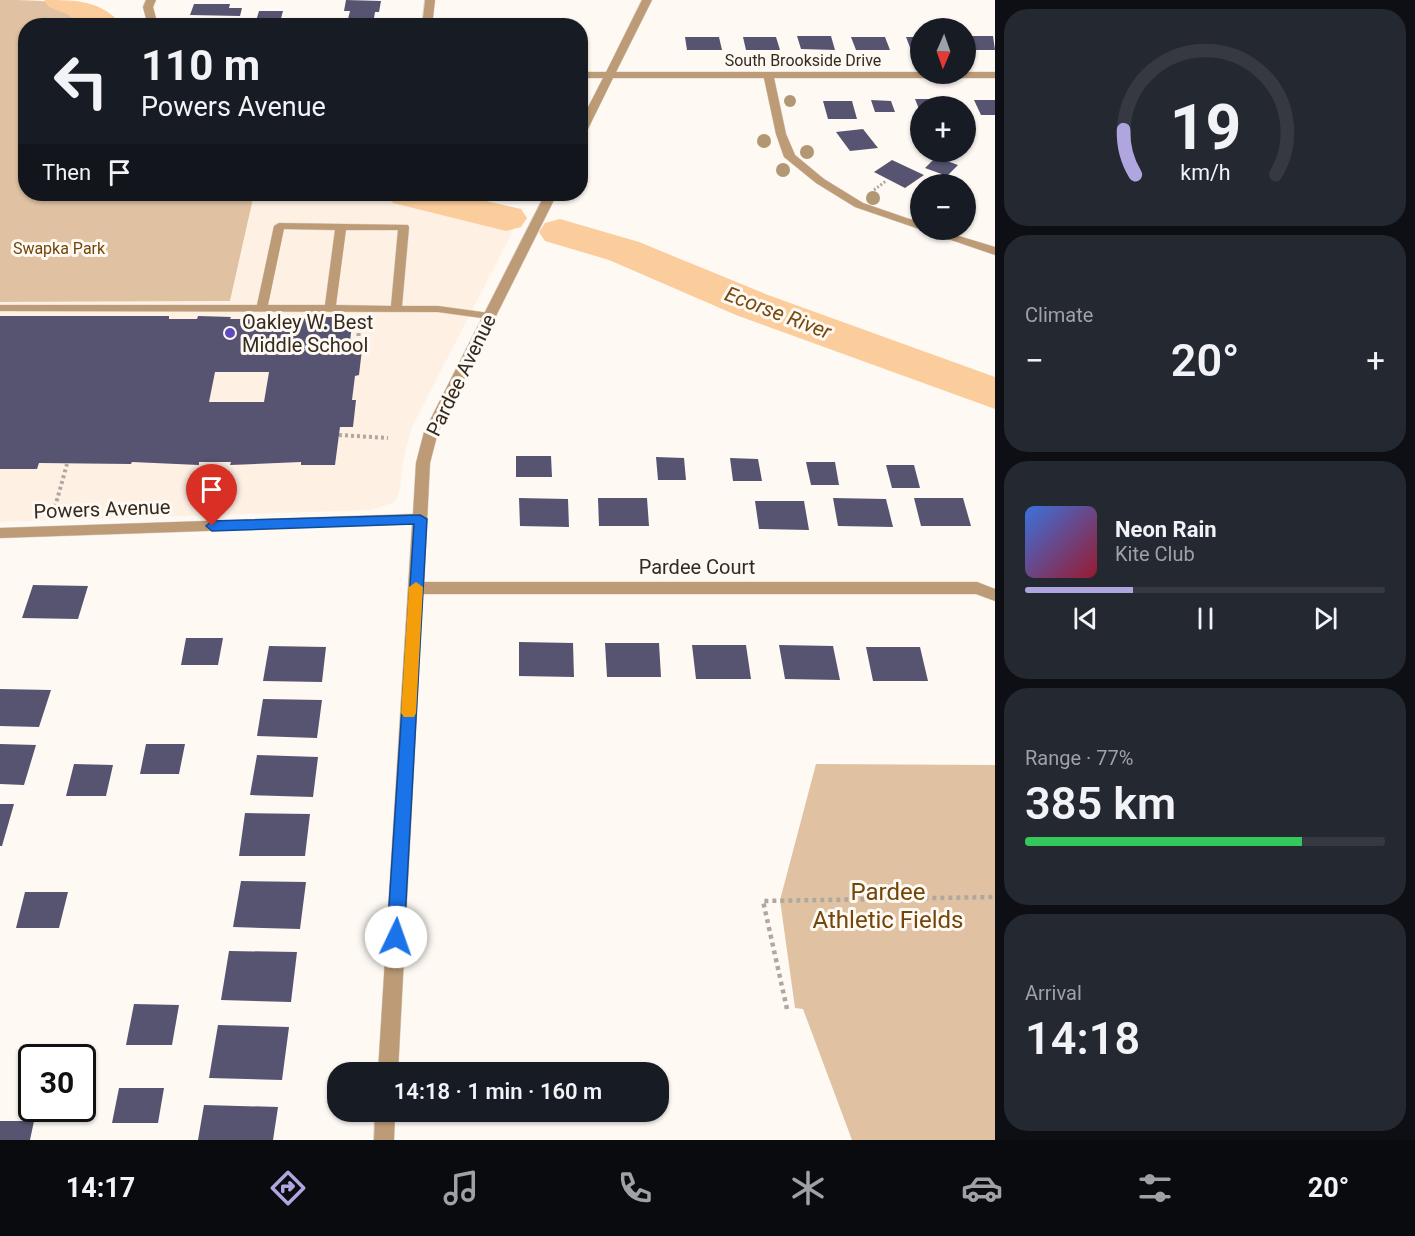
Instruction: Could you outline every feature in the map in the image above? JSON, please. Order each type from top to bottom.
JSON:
[{"type":"street","points":[[151,0],[148,8],[151,18]]},
{"type":"street","points":[[428,18],[429,0]]},
{"type":"street","points":[[588,120],[647,0]]},
{"type":"street","name":"South Brookside Drive","points":[[588,75],[995,75]]},
{"type":"street","points":[[768,75],[790,157],[820,181],[858,204],[910,223]]},
{"type":"street","name":"Pardee Avenue","points":[[389,1062],[423,463],[431,432],[547,201]]},
{"type":"street","points":[[960,240],[995,251]]},
{"type":"street","name":"Powers Avenue","points":[[0,533],[420,519]]},
{"type":"street","name":"Pardee Court","points":[[977,588],[995,580]]},
{"type":"street","name":"Pardee Court","points":[[416,588],[977,588],[995,595]]},
{"type":"street","points":[[384,1140],[385,1122]]},
{"type":"lane","points":[[262,309],[279,226],[404,227],[396,309]]},
{"type":"lane","points":[[330,309],[341,226]]},
{"type":"lane","points":[[0,308],[438,309],[489,316]]},
{"type":"path","points":[[871,192],[886,182]]},
{"type":"path","points":[[339,435],[388,438]]},
{"type":"path","points":[[56,507],[68,464]]},
{"type":"path","points":[[787,1009],[763,901],[995,897]]},
{"type":"shaded area","name":"Oakley W. Best Middle School","points":[[252,201],[429,201],[516,225],[412,427],[403,461],[400,489],[395,502],[371,510],[0,522],[0,302],[230,301]]},
{"type":"green space","name":"Swapka Park","points":[[0,0],[56,3],[95,18],[18,18],[18,201],[252,201],[230,301],[0,302]]},
{"type":"green space","name":"Pardee Athletic Fields","points":[[816,764],[995,765],[995,1140],[852,1140],[803,1009],[795,1008],[780,900]]},
{"type":"building","points":[[346,0],[381,1],[379,12],[375,12],[374,18],[348,18],[350,11],[344,11]]},
{"type":"building","points":[[194,4],[230,4],[229,8],[242,8],[240,16],[190,15]]},
{"type":"building","points":[[259,11],[283,11],[281,18],[257,18]]},
{"type":"building","points":[[797,36],[831,36],[835,50],[801,49]]},
{"type":"building","points":[[976,36],[993,36],[995,50],[976,50]]},
{"type":"building","points":[[685,37],[719,37],[722,50],[687,50]]},
{"type":"building","points":[[743,37],[776,37],[780,50],[746,50]]},
{"type":"building","points":[[851,37],[885,37],[890,50],[856,50]]},
{"type":"building","points":[[871,100],[891,101],[895,112],[875,112]]},
{"type":"building","points":[[976,100],[995,100],[995,115],[981,115]]},
{"type":"building","points":[[823,101],[852,101],[857,119],[828,119]]},
{"type":"building","points":[[863,129],[878,148],[850,151],[836,132]]},
{"type":"building","points":[[892,160],[922,174],[910,174],[910,185],[905,188],[874,172]]},
{"type":"building","points":[[931,162],[950,162],[958,165],[949,174],[942,174],[925,168]]},
{"type":"building","points":[[0,316],[169,316],[169,319],[197,319],[198,316],[231,317],[230,319],[353,317],[349,349],[362,349],[359,375],[355,376],[352,400],[356,400],[353,427],[340,427],[335,465],[301,465],[301,462],[230,465],[231,462],[199,462],[199,465],[132,462],[131,464],[39,463],[37,469],[0,469]],"holes":[[[215,372],[269,372],[264,402],[209,402]]]},
{"type":"building","points":[[516,456],[551,456],[552,477],[516,477]]},
{"type":"building","points":[[656,457],[684,458],[686,480],[658,480]]},
{"type":"building","points":[[730,458],[758,459],[762,481],[733,481]]},
{"type":"building","points":[[806,462],[835,462],[839,485],[811,485]]},
{"type":"building","points":[[886,465],[914,465],[920,488],[892,488]]},
{"type":"building","points":[[519,498],[568,499],[569,527],[520,526]]},
{"type":"building","points":[[598,498],[647,498],[649,526],[599,526]]},
{"type":"building","points":[[833,498],[886,499],[893,527],[838,526]]},
{"type":"building","points":[[914,498],[963,498],[971,526],[921,526]]},
{"type":"building","points":[[755,501],[804,501],[809,530],[759,529]]},
{"type":"building","points":[[33,585],[88,586],[78,619],[22,618]]},
{"type":"building","points":[[186,638],[223,638],[218,665],[181,665]]},
{"type":"building","points":[[519,642],[573,643],[574,677],[519,676]]},
{"type":"building","points":[[605,643],[659,643],[661,677],[607,677]]},
{"type":"building","points":[[692,645],[746,645],[751,679],[696,679]]},
{"type":"building","points":[[779,645],[833,646],[840,680],[785,679]]},
{"type":"building","points":[[269,646],[326,647],[322,682],[263,681]]},
{"type":"building","points":[[866,647],[920,647],[928,681],[873,681]]},
{"type":"building","points":[[0,689],[51,690],[39,727],[0,726]]},
{"type":"building","points":[[263,699],[322,700],[317,738],[257,736]]},
{"type":"building","points":[[0,744],[36,745],[24,785],[0,784]]},
{"type":"building","points":[[146,744],[185,744],[179,774],[140,774]]},
{"type":"building","points":[[257,755],[318,757],[313,797],[250,795]]},
{"type":"building","points":[[74,764],[113,765],[106,796],[66,796]]},
{"type":"building","points":[[0,804],[14,804],[2,846],[0,846]]},
{"type":"building","points":[[245,813],[310,814],[305,856],[239,856]]},
{"type":"building","points":[[241,881],[306,882],[300,929],[233,927]]},
{"type":"building","points":[[25,892],[68,892],[59,928],[16,928]]},
{"type":"building","points":[[229,951],[297,952],[291,1002],[221,1000]]},
{"type":"building","points":[[134,1004],[179,1005],[172,1045],[126,1045]]},
{"type":"building","points":[[218,1025],[289,1027],[282,1080],[209,1078]]},
{"type":"building","points":[[119,1088],[164,1088],[158,1123],[112,1123]]},
{"type":"building","points":[[204,1105],[278,1107],[273,1140],[198,1140]]},
{"type":"building","points":[[0,1121],[34,1122],[30,1140],[0,1140]]},
{"type":"waterway","name":"Ecorse River","points":[[61,0],[79,7],[95,18]]},
{"type":"waterway","name":"Ecorse River","points":[[436,201],[506,218]]},
{"type":"waterway","name":"Ecorse River","points":[[560,232],[624,251],[752,305],[995,394]]},
{"type":"slow traffic","points":[[409,713],[416,587]]},
{"type":"place","name":"Oakley W. Best Middle School","points":[[230,333]]},
{"type":"route","points":[[212,526],[420,519],[396,937]]}]
